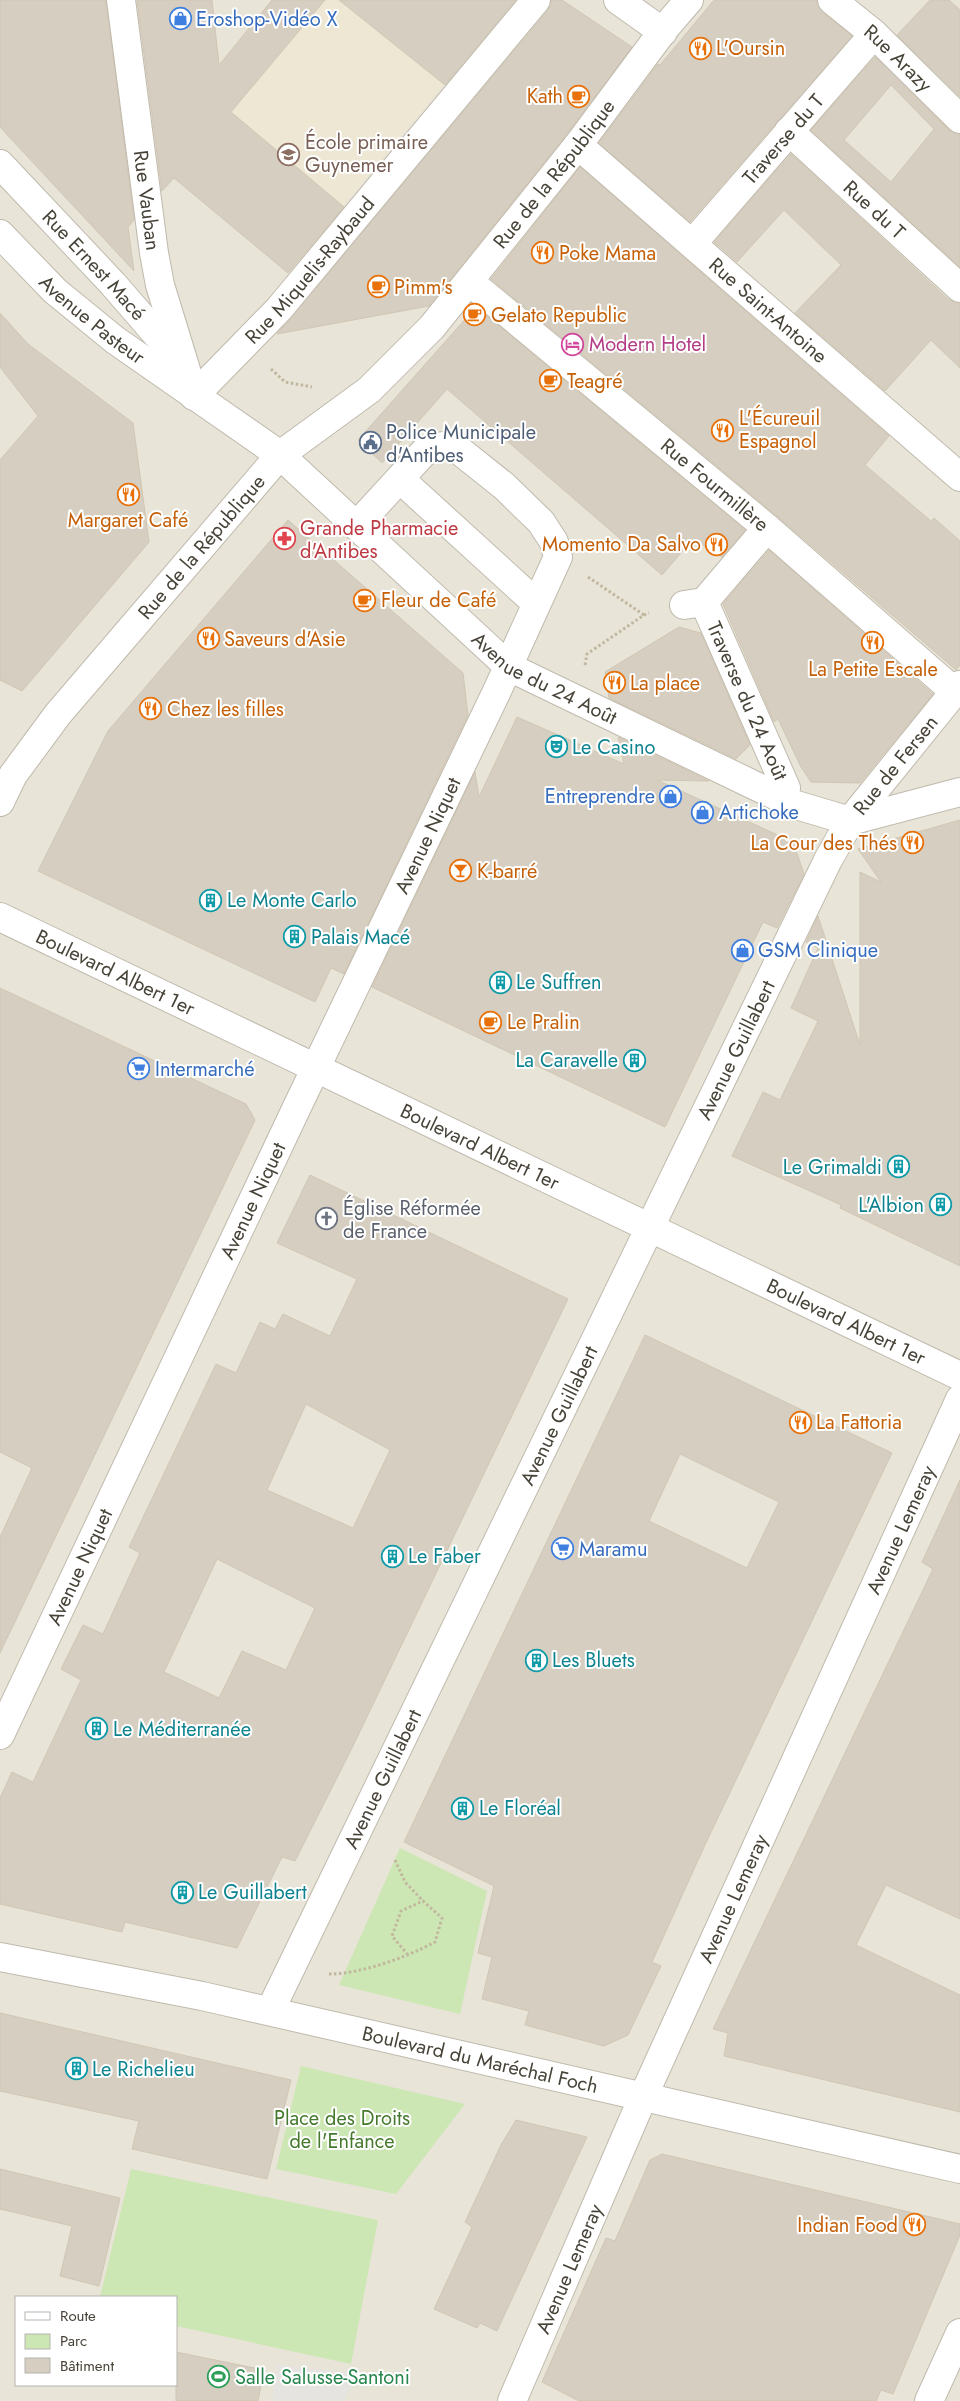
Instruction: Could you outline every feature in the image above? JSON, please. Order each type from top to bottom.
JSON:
[{"type":"street","name":"Rue Vauban","points":[[121,0],[160,285],[194,396]]},
{"type":"street","name":"Rue Miquelis-Raybaud","points":[[194,396],[279,309],[536,0]]},
{"type":"street","points":[[618,0],[663,32]]},
{"type":"street","name":"Rue de la République","points":[[0,802],[6,772],[280,455],[424,350],[470,282],[578,145],[663,32],[690,0]]},
{"type":"street","name":"Rue Arazy","points":[[832,0],[874,34],[960,119]]},
{"type":"street","name":"Traverse du T","points":[[692,244],[874,34]]},
{"type":"street","name":"Rue du T","points":[[789,131],[960,288]]},
{"type":"street","name":"Rue Saint-Antoine","points":[[578,145],[960,477]]},
{"type":"street","name":"Rue Ernest Macé","points":[[0,164],[113,284],[185,368]]},
{"type":"street","name":"Avenue Pasteur","points":[[0,234],[55,291],[115,340],[194,396]]},
{"type":"street","name":"Rue Fourmillère","points":[[470,282],[767,528],[957,689]]},
{"type":"street","name":"Avenue du 24 Août","points":[[194,396],[280,455],[509,667],[793,804],[850,821]]},
{"type":"street","points":[[357,526],[425,451],[443,446],[455,447],[504,486],[541,522],[554,542],[558,557]]},
{"type":"street","points":[[400,479],[536,603]]},
{"type":"street","points":[[694,604],[767,528]]},
{"type":"street","name":"Avenue Niquet","points":[[0,1735],[509,667],[558,557]]},
{"type":"street","name":"Traverse du 24 Août","points":[[694,604],[786,788],[781,798]]},
{"type":"street","name":"Rue de Fersen","points":[[850,821],[957,689]]},
{"type":"street","points":[[850,821],[960,792]]},
{"type":"street","name":"Avenue Guillabert","points":[[270,2012],[828,860],[850,821]]},
{"type":"street","name":"Boulevard Albert 1er","points":[[0,917],[960,1376]]},
{"type":"street","name":"Avenue Lemeray","points":[[512,2401],[643,2097],[960,1399]]},
{"type":"street","name":"Boulevard du Maréchal Foch","points":[[0,1957],[270,2012],[960,2169]]},
{"type":"street","points":[[929,2401],[960,2333]]},
{"type":"path","points":[[243,347],[285,382],[317,388]]},
{"type":"path","points":[[558,557],[644,615]]},
{"type":"path","points":[[584,670],[588,654],[644,615],[694,604]]},
{"type":"path","points":[[329,1974],[344,1974],[409,1956],[435,1942],[442,1918],[405,1882],[395,1860]]},
{"type":"path","points":[[409,1956],[392,1936],[401,1911],[423,1901]]},
{"type":"shaded area","points":[[0,0],[960,0],[960,2401],[0,2401]]},
{"type":"shaded area","name":"École primaire Guynemer","points":[[283,0],[381,0],[460,65],[288,273],[174,178],[213,131],[184,105],[261,13],[268,18]]},
{"type":"shaded area","points":[[278,2365],[356,2374],[344,2401],[272,2401]]},
{"type":"green space","points":[[400,1848],[487,1891],[460,2014],[339,1985]]},
{"type":"green space","name":"Place des Droits de l'Enfance","points":[[301,2066],[465,2104],[396,2194],[276,2169]]},
{"type":"green space","points":[[131,2169],[378,2220],[351,2364],[178,2326],[178,2296],[100,2296]]},
{"type":"building","points":[[0,0],[106,0],[134,220],[128,227],[134,271],[0,127]]},
{"type":"building","points":[[137,0],[212,0],[219,65],[272,0],[325,0],[231,112],[344,207],[288,273],[174,178],[162,191]]},
{"type":"building","points":[[339,0],[516,0],[445,85]]},
{"type":"building","points":[[551,0],[562,0],[632,47],[566,135],[429,306],[277,334],[548,10]]},
{"type":"building","points":[[714,0],[817,0],[822,12],[852,36],[690,222],[599,143],[658,64],[660,65]]},
{"type":"building","points":[[930,0],[949,0],[960,10],[960,97],[897,35]]},
{"type":"building","points":[[875,57],[949,130],[960,134],[960,267],[811,130]],"holes":[[[891,85],[934,129],[891,182],[844,140]]]},
{"type":"building","points":[[791,154],[949,300],[960,303],[960,368],[931,340],[885,391],[795,313],[841,265],[784,210],[737,262],[714,242]]},
{"type":"building","points":[[580,167],[889,436],[865,465],[931,521],[934,518],[960,541],[960,665],[956,670],[777,516],[491,279]]},
{"type":"building","points":[[476,307],[745,530],[722,557],[693,539],[662,575],[447,389],[382,463],[358,440]]},
{"type":"building","points":[[0,313],[28,344],[133,423],[149,542],[22,691],[0,680],[0,460],[38,416],[0,367]]},
{"type":"building","points":[[288,520],[463,673],[468,715],[344,974],[331,968],[315,1002],[38,871],[108,731]]},
{"type":"building","points":[[769,550],[933,694],[860,783],[811,782],[801,767],[778,719],[774,722],[723,604]]},
{"type":"building","points":[[679,627],[701,633],[750,745],[736,759],[609,698],[605,672]]},
{"type":"building","points":[[517,717],[624,764],[618,737],[709,781],[657,780],[793,842],[804,874],[777,928],[763,922],[665,1127],[372,987],[475,772],[479,797]]},
{"type":"building","points":[[960,820],[960,1266],[840,1208],[841,1205],[732,1156],[763,1092],[780,1100],[818,1021],[791,1008],[818,948],[806,942],[818,916],[860,1045],[860,872],[881,882],[858,849]]},
{"type":"building","points":[[0,988],[246,1104],[255,1120],[0,1653],[0,1537],[32,1468],[0,1452]]},
{"type":"building","points":[[310,1175],[568,1299],[352,1748],[295,1861],[282,1857],[237,1948],[125,1922],[122,1932],[0,1904],[0,1798],[12,1772],[33,1782],[81,1680],[61,1669],[83,1625],[103,1634],[140,1553],[129,1547],[216,1364],[236,1373],[260,1322],[275,1329],[283,1314],[330,1336],[357,1279],[277,1243]],"holes":[[[306,1404],[390,1450],[353,1528],[267,1490]],[[217,1559],[315,1608],[286,1670],[242,1651],[219,1698],[164,1672]]]},
{"type":"building","points":[[645,1335],[892,1453],[704,1847],[652,1962],[661,1966],[628,2035],[604,2046],[525,2025],[529,2011],[482,1999],[492,1957],[478,1953],[494,1886],[404,1842]],"holes":[[[680,1454],[779,1502],[747,1568],[649,1521]]]},
{"type":"building","points":[[960,1480],[960,1919],[886,1885],[856,1945],[960,1995],[960,2112],[724,2056],[728,2033],[713,2029],[933,1569],[922,1562]]},
{"type":"building","points":[[0,2013],[291,2080],[267,2179],[132,2149],[139,2121],[0,2091]]},
{"type":"building","points":[[516,2120],[587,2137],[497,2331],[480,2323],[477,2328],[434,2309],[472,2227],[465,2222],[501,2145]]},
{"type":"building","points":[[662,2154],[960,2224],[960,2235],[893,2394],[881,2390],[876,2401],[579,2401],[542,2382],[606,2238],[615,2241],[650,2160]]},
{"type":"building","points":[[0,2169],[120,2198],[99,2286],[60,2276],[72,2226],[0,2209]]},
{"type":"building","name":"Salle Salusse-Santoni","points":[[178,2352],[264,2370],[258,2401],[176,2401]]},
{"type":"place","name":"Eroshop-Vidéo X","points":[[180,19]]},
{"type":"place","name":"L'Oursin","points":[[700,48]]},
{"type":"place","name":"Kath","points":[[579,96]]},
{"type":"place","name":"École primaire Guynemer","points":[[289,154]]},
{"type":"place","name":"Poke Mama","points":[[543,253]]},
{"type":"place","name":"Pimm's","points":[[378,287]]},
{"type":"place","name":"Gelato Republic","points":[[475,315]]},
{"type":"place","name":"Modern Hotel","points":[[573,344]]},
{"type":"place","name":"Teagré","points":[[551,381]]},
{"type":"place","name":"L'Écureuil Espagnol","points":[[723,430]]},
{"type":"place","name":"Police Municipale d'Antibes","points":[[370,443]]},
{"type":"place","name":"Margaret Café","points":[[128,494]]},
{"type":"place","name":"Grande Pharmacie d'Antibes","points":[[284,539]]},
{"type":"place","name":"Momento Da Salvo","points":[[717,544]]},
{"type":"place","name":"Fleur de Café","points":[[365,600]]},
{"type":"place","name":"Saveurs d'Asie","points":[[208,639]]},
{"type":"place","name":"La Petite Escale","points":[[873,643]]},
{"type":"place","name":"La place","points":[[614,683]]},
{"type":"place","name":"Chez les filles","points":[[151,709]]},
{"type":"place","name":"Le Casino","points":[[556,747]]},
{"type":"place","name":"Entreprendre","points":[[671,796]]},
{"type":"place","name":"Artichoke","points":[[703,812]]},
{"type":"place","name":"La Cour des Thés","points":[[913,843]]},
{"type":"place","name":"K-barré","points":[[461,871]]},
{"type":"place","name":"Le Monte Carlo","points":[[211,900]]},
{"type":"place","name":"Palais Macé","points":[[295,937]]},
{"type":"place","name":"GSM Clinique","points":[[742,950]]},
{"type":"place","name":"Le Suffren","points":[[500,982]]},
{"type":"place","name":"Le Pralin","points":[[491,1022]]},
{"type":"place","name":"La Caravelle","points":[[634,1060]]},
{"type":"place","name":"Intermarché","points":[[139,1069]]},
{"type":"place","name":"Le Grimaldi","points":[[898,1167]]},
{"type":"place","name":"L'Albion","points":[[940,1205]]},
{"type":"place","name":"Église Réformée de France","points":[[327,1219]]},
{"type":"place","name":"La Fattoria","points":[[800,1422]]},
{"type":"place","name":"Maramu","points":[[563,1549]]},
{"type":"place","name":"Le Faber","points":[[392,1556]]},
{"type":"place","name":"Les Bluets","points":[[536,1660]]},
{"type":"place","name":"Le Méditerranée","points":[[97,1729]]},
{"type":"place","name":"Le Floréal","points":[[463,1808]]},
{"type":"place","name":"Le Guillabert","points":[[182,1892]]},
{"type":"place","name":"Le Richelieu","points":[[76,2069]]},
{"type":"place","name":"Indian Food","points":[[914,2225]]},
{"type":"place","name":"Salle Salusse-Santoni","points":[[219,2377]]}]
